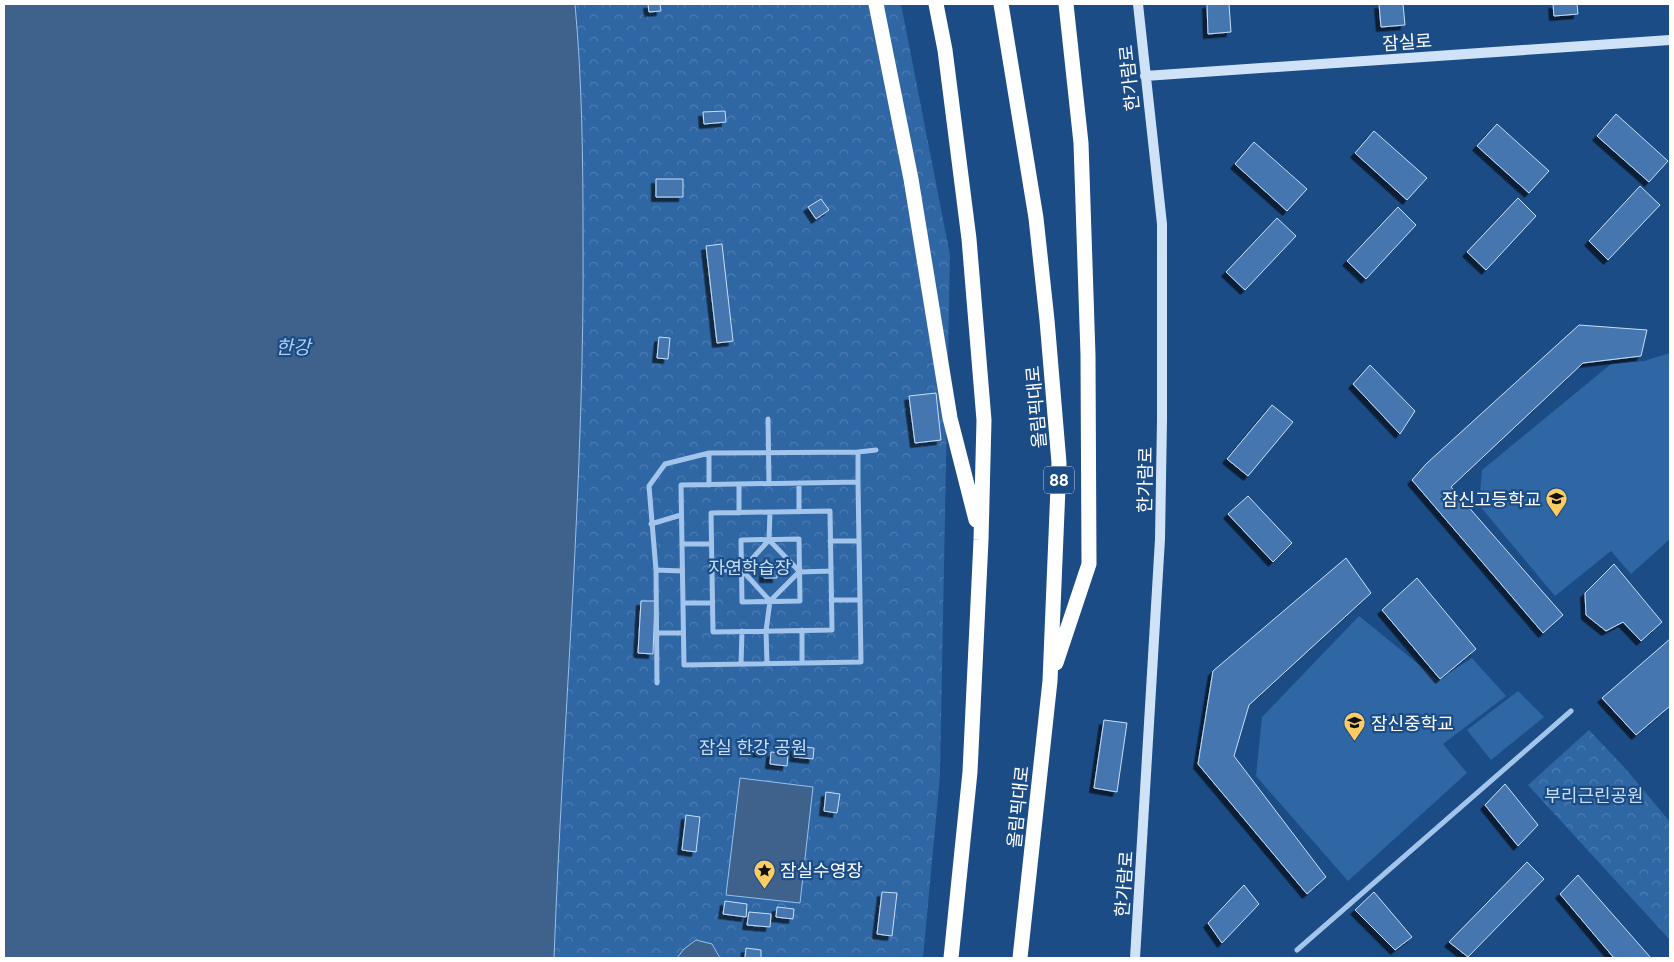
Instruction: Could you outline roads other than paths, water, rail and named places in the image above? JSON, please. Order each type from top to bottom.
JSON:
[{"type":"highway","points":[[876,4],[911,179],[950,418],[981,540]]},
{"type":"highway","points":[[936,4],[945,50],[969,248],[984,420],[981,540],[970,772],[951,958]]},
{"type":"highway","name":"올림픽대로","points":[[1001,4],[1036,218],[1048,320],[1059,463],[1050,681],[1020,958]]},
{"type":"highway","points":[[1050,681],[1089,564],[1088,355],[1081,143],[1066,4]]},
{"type":"street","name":"한가람로","points":[[1135,958],[1160,539],[1162,420],[1162,224],[1138,4]]},
{"type":"street","name":"잠실로","points":[[1145,76],[1670,40]]},
{"type":"street","points":[[768,419],[769,484]]},
{"type":"street","points":[[658,683],[656,570],[649,486],[665,464],[709,453],[858,452],[876,450]]},
{"type":"street","points":[[858,452],[861,662],[684,665],[681,485],[858,482]]},
{"type":"street","points":[[709,453],[709,484]]},
{"type":"street","points":[[799,483],[799,512]]},
{"type":"street","points":[[739,484],[739,513]]},
{"type":"street","points":[[830,511],[832,630],[712,632],[711,513],[770,512],[830,511]]},
{"type":"street","points":[[742,570],[769,540],[770,512]]},
{"type":"street","points":[[651,524],[681,515]]},
{"type":"street","points":[[799,539],[800,601],[742,602],[741,540],[769,540],[799,539]]},
{"type":"street","points":[[769,540],[799,572]]},
{"type":"street","points":[[830,541],[859,540]]},
{"type":"street","points":[[682,544],[711,544]]},
{"type":"street","points":[[656,570],[682,571]]},
{"type":"street","points":[[712,570],[742,570],[770,601]]},
{"type":"street","points":[[767,663],[766,630],[770,601],[799,572],[831,571]]},
{"type":"street","points":[[831,600],[860,600]]},
{"type":"street","points":[[683,603],[712,603]]},
{"type":"street","points":[[802,630],[802,663]]},
{"type":"street","points":[[741,664],[742,631]]},
{"type":"street","points":[[657,633],[683,633]]},
{"type":"street","points":[[1297,950],[1571,711]]},
{"type":"water","name":"한강","points":[[4,4],[575,4],[582,119],[583,325],[577,506],[554,958],[4,958]]},
{"type":"water","points":[[740,778],[813,787],[800,903],[726,895]]},
{"type":"water","points":[[696,940],[712,944],[720,958],[677,958],[684,949]]},
{"type":"place","name":"잠신고등학교","points":[[1557,518]]},
{"type":"place","name":"잠신중학교","points":[[1355,742]]},
{"type":"place","name":"잠실수영장","points":[[764,889]]},
{"type":"park label","name":"자연학습장","points":[[750,567]]},
{"type":"park label","name":"잠실 한강 공원","points":[[753,747]]},
{"type":"park label","name":"부리근린공원","points":[[1594,795]]}]
